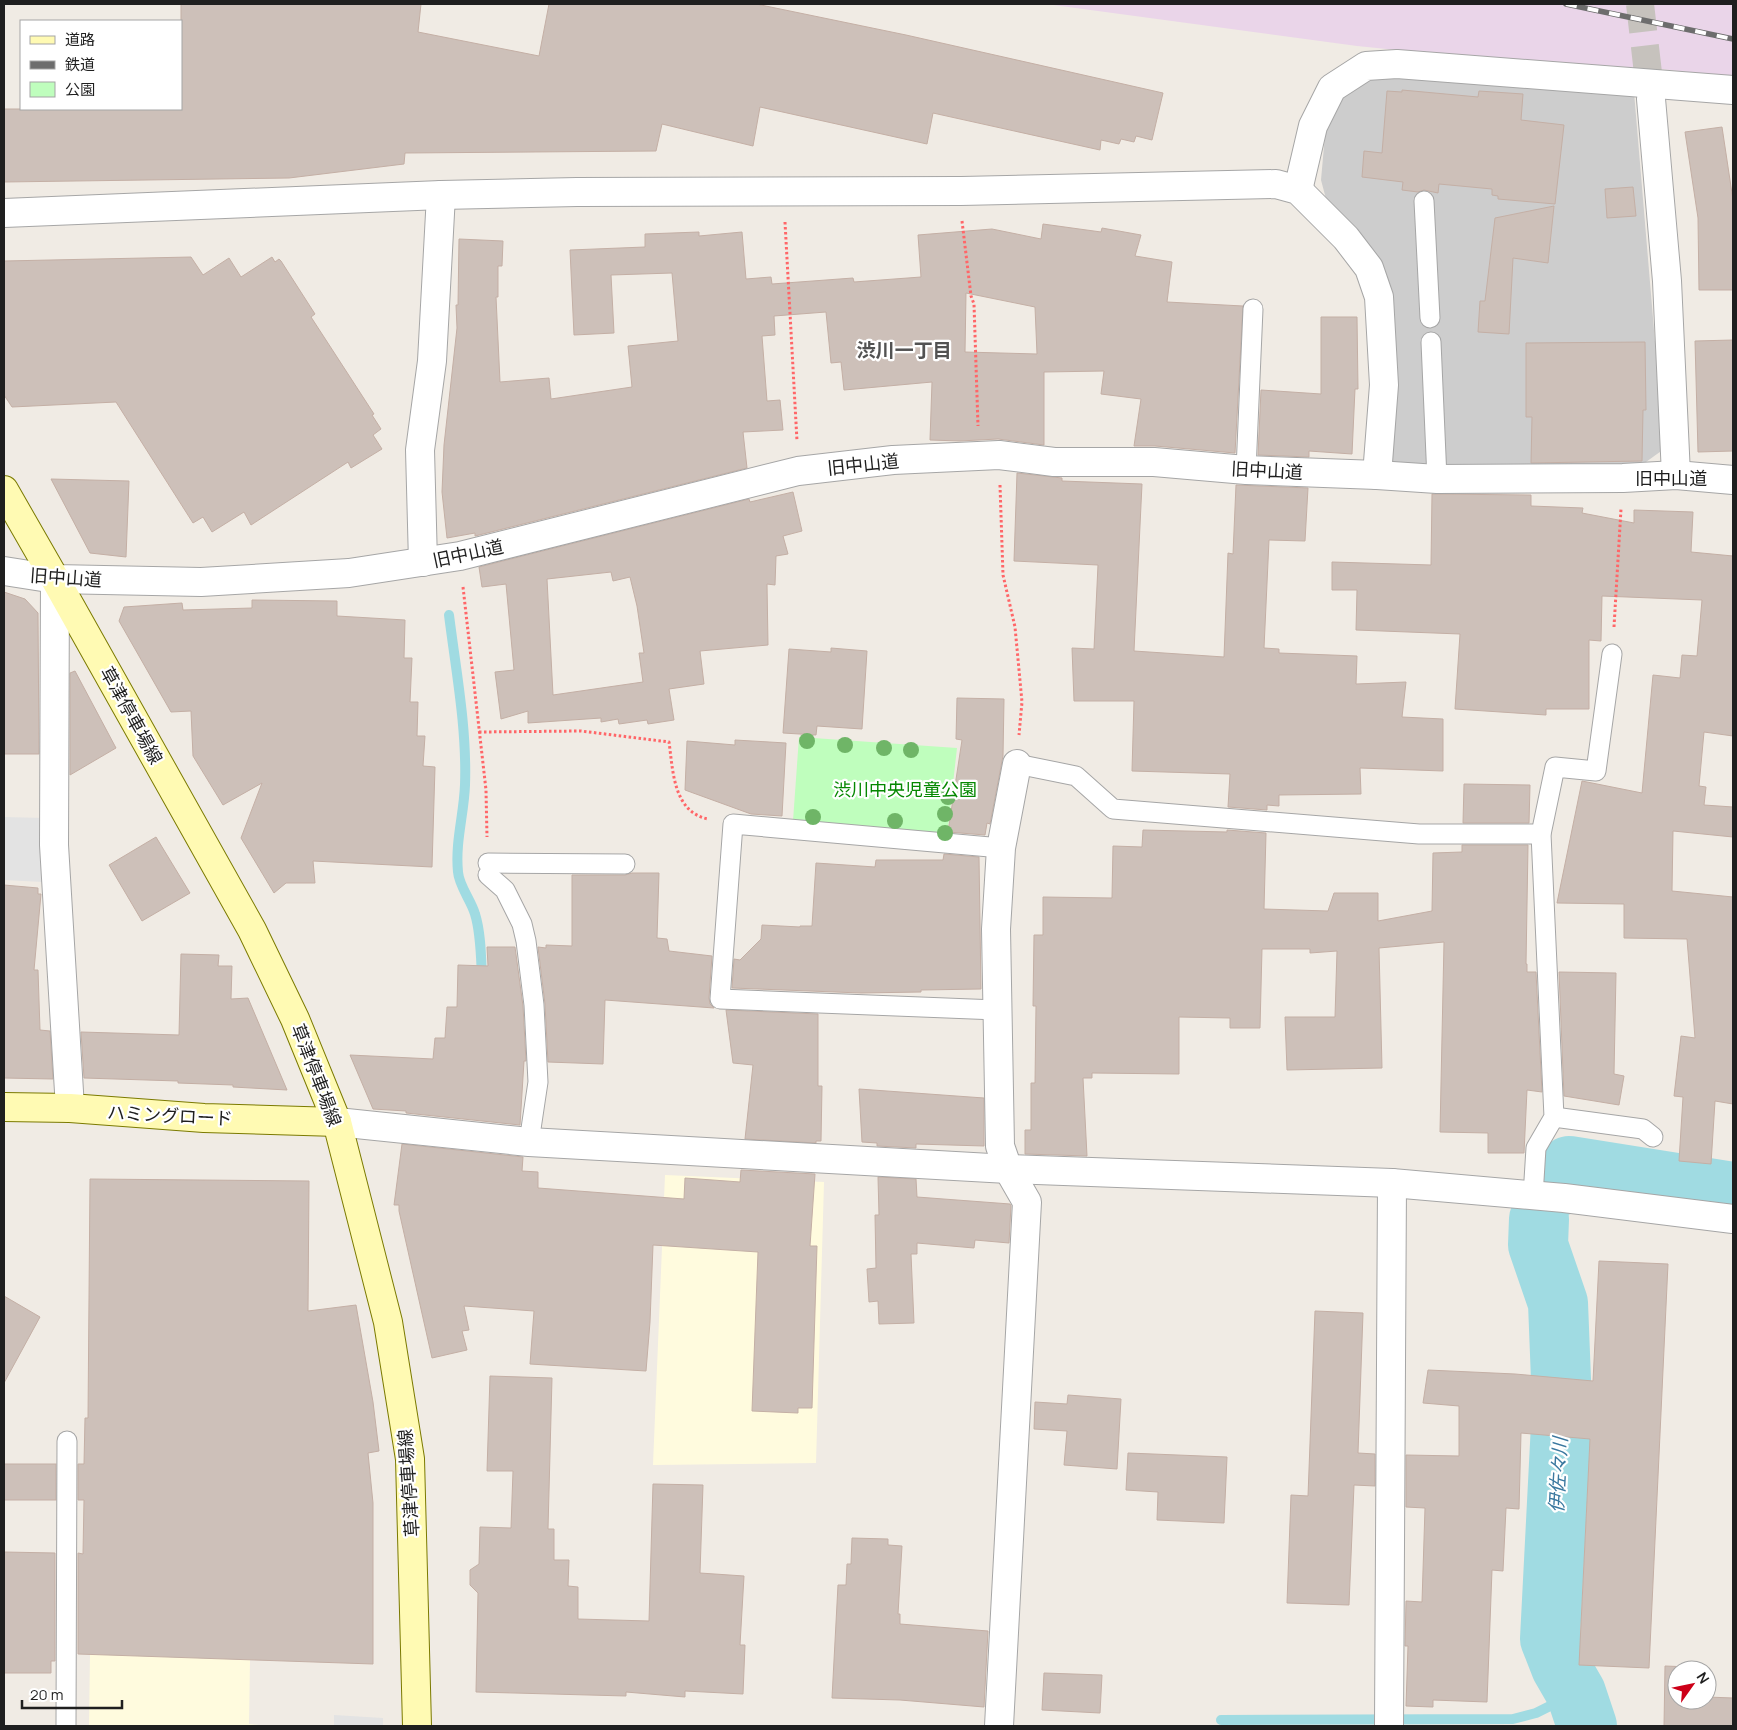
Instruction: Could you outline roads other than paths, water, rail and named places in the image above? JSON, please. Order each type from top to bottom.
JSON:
[{"type":"main road","name":"草津停車場線","points":[[4,490],[252,930],[295,1019],[336,1122],[388,1322],[410,1459],[417,1726]]},
{"type":"main road","name":"ハミングロード","points":[[4,1107],[70,1108],[204,1118],[336,1122]]},
{"type":"street","points":[[1298,190],[1313,126],[1332,88],[1366,66],[1397,64],[1733,90]]},
{"type":"street","points":[[1651,99],[1667,281],[1676,475]]},
{"type":"street","points":[[4,213],[586,192],[961,191],[1276,184],[1298,190],[1346,238],[1370,268],[1379,298],[1384,385],[1377,475]]},
{"type":"street","points":[[423,562],[420,450],[432,361],[441,196]]},
{"type":"street","name":"旧中山道","points":[[4,572],[55,579],[201,582],[349,573],[460,556],[798,472],[893,460],[989,455],[1054,462],[1154,462],[1246,470],[1437,479],[1623,478],[1676,475],[1733,480]]},
{"type":"street","points":[[55,579],[54,844],[70,1108]]},
{"type":"street","points":[[999,1726],[1027,1202],[1008,1169],[1000,1146],[996,929],[1001,848],[1017,764]]},
{"type":"street","points":[[336,1122],[529,1142],[1008,1169],[1392,1183],[1564,1198],[1733,1219]]},
{"type":"street","points":[[1389,1726],[1392,1183]]},
{"type":"lane","points":[[1424,201],[1430,318]]},
{"type":"lane","points":[[1246,470],[1254,309]]},
{"type":"lane","points":[[1431,342],[1437,479]]},
{"type":"lane","points":[[1533,1196],[1536,1148],[1554,1117],[1541,834],[1555,767],[1596,770],[1612,654]]},
{"type":"lane","points":[[1017,764],[1076,776],[1113,809],[1419,834],[1541,834]]},
{"type":"lane","points":[[997,1010],[720,999],[733,824],[1001,848]]},
{"type":"lane","points":[[529,1142],[538,1082],[534,1005],[526,941],[522,924],[505,890],[488,869],[625,864]]},
{"type":"lane","points":[[1554,1117],[1643,1129],[1653,1137]]},
{"type":"lane","points":[[66,1726],[67,1441]]},
{"type":"waterway","points":[[449,615],[460,700],[465,764],[465,785],[457,861],[459,877],[477,921],[482,978]]},
{"type":"waterway","name":"伊佐々川","points":[[1560,1186],[1569,1166],[1733,1192]]},
{"type":"waterway","name":"伊佐々川","points":[[1539,1219],[1538,1245],[1558,1303],[1562,1405],[1550,1639],[1561,1667],[1576,1693],[1587,1726]]},
{"type":"waterway","points":[[1221,1720],[1513,1719],[1536,1713],[1576,1693]]},
{"type":"tunnel","points":[[1640,4],[1651,99]]},
{"type":"railway","points":[[1566,4],[1733,39]]},
{"type":"district","name":"渋川一丁目","points":[[904,350]]},
{"type":"park label","name":"渋川中央児童公園","points":[[905,789]]}]
